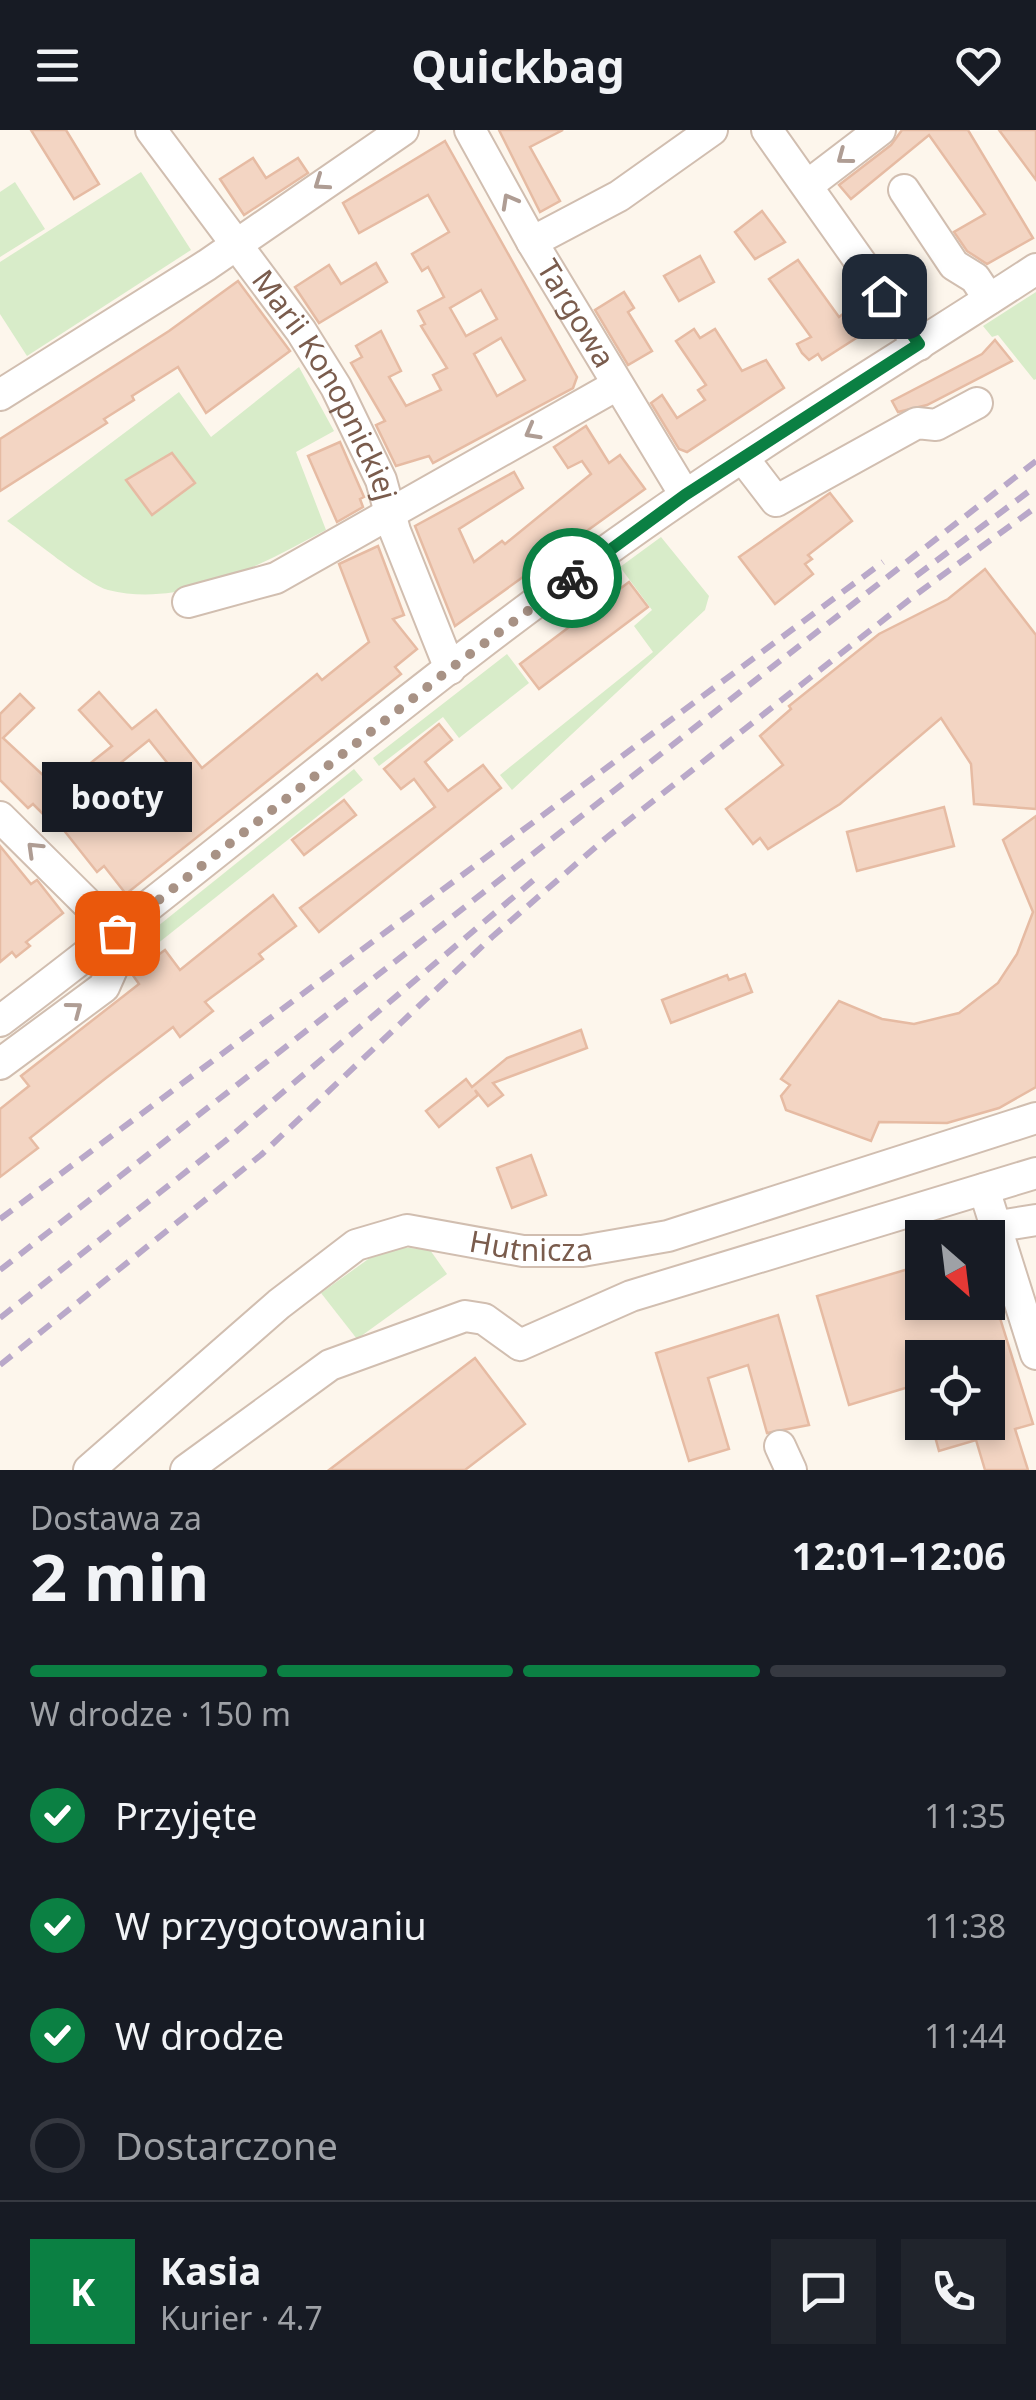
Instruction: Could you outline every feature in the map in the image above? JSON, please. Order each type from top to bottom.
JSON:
[{"type":"street","name":"Marii Konopnickiej","points":[[152,130],[336,387],[392,510],[395,531],[450,669]]},
{"type":"street","points":[[0,394],[237,245],[403,130]]},
{"type":"street","name":"Targowa","points":[[470,130],[532,242],[685,495]]},
{"type":"street","points":[[532,242],[620,196],[712,130]]},
{"type":"street","points":[[767,130],[919,344]]},
{"type":"street","points":[[808,186],[880,130]]},
{"type":"street","points":[[904,190],[954,266],[975,278],[989,299]]},
{"type":"street","points":[[0,1021],[450,669],[685,495],[1036,269]]},
{"type":"street","points":[[188,602],[276,578],[617,384]]},
{"type":"street","points":[[743,458],[776,501],[917,423],[936,425],[977,403]]},
{"type":"street","points":[[0,816],[117,933],[116,960],[104,987],[0,1064]]},
{"type":"street","name":"Hutnicza","points":[[89,1470],[279,1304],[356,1246],[407,1230],[522,1251],[582,1251],[668,1236],[1036,1118]]},
{"type":"street","points":[[186,1470],[330,1365],[464,1316],[484,1319],[520,1345],[631,1296],[1036,1174]]},
{"type":"street","points":[[984,1189],[996,1220]]},
{"type":"street","points":[[1005,1225],[1036,1220]]},
{"type":"street","points":[[1005,1250],[1036,1354]]},
{"type":"green space","points":[[141,172],[191,250],[27,356],[0,314],[0,262]]},
{"type":"green space","points":[[15,182],[45,229],[0,257],[0,192]]},
{"type":"green space","points":[[1036,292],[1034,380],[998,335],[992,337],[983,326]]},
{"type":"green space","points":[[299,367],[334,431],[296,452],[326,530],[221,580],[165,593],[137,594],[99,586],[7,521],[179,392],[211,437]]},
{"type":"green space","points":[[661,537],[709,596],[705,610],[512,790],[500,775],[653,652],[634,626],[652,610],[620,567]]},
{"type":"green space","points":[[507,654],[529,683],[459,738],[443,717],[379,766],[373,758]]},
{"type":"green space","points":[[354,769],[363,780],[147,952],[138,942]]},
{"type":"green space","points":[[400,1247],[430,1250],[447,1274],[357,1339],[321,1293],[374,1255]]},
{"type":"building","points":[[31,130],[66,130],[99,184],[74,199]]},
{"type":"building","points":[[499,130],[563,130],[530,147],[560,201],[540,212]]},
{"type":"building","points":[[902,130],[968,130],[1033,238],[987,264],[967,251],[954,232],[985,214],[929,135],[851,199],[839,185],[891,145]]},
{"type":"building","points":[[999,130],[1036,130],[1036,180]]},
{"type":"building","points":[[445,141],[577,377],[573,388],[433,463],[429,456],[396,466],[376,425],[385,421],[351,363],[362,357],[356,346],[381,331],[401,371],[389,377],[406,406],[441,390],[433,375],[447,368],[421,326],[425,324],[418,311],[444,297],[428,267],[422,271],[412,254],[449,232],[428,195],[359,233],[343,203]],"holes":[[[481,290],[497,319],[466,336],[450,308]],[[501,338],[525,380],[497,396],[474,354]]]},
{"type":"building","points":[[253,158],[266,178],[298,158],[308,173],[244,215],[220,179]]},
{"type":"building","points":[[762,211],[785,242],[755,259],[735,232]]},
{"type":"building","points":[[700,256],[714,282],[679,301],[664,276]]},
{"type":"building","points":[[798,260],[839,317],[860,301],[869,313],[857,330],[861,335],[822,360],[818,354],[809,360],[802,353],[797,344],[811,337],[769,279]]},
{"type":"building","points":[[376,263],[387,282],[319,323],[295,287],[329,265],[341,284]]},
{"type":"building","points":[[238,281],[290,351],[206,413],[178,367],[132,396],[134,400],[104,419],[107,423],[0,491],[0,439],[169,331]]},
{"type":"building","points":[[624,292],[634,308],[628,312],[652,351],[628,365],[595,310]]},
{"type":"building","points":[[694,329],[700,338],[715,329],[742,371],[766,360],[784,388],[687,452],[679,449],[651,403],[662,395],[677,418],[705,400],[698,390],[706,385],[676,341]]},
{"type":"building","points":[[995,340],[1012,361],[927,405],[898,412],[892,401],[982,354]]},
{"type":"building","points":[[586,426],[609,463],[620,455],[645,489],[455,626],[415,526],[514,472],[523,488],[459,529],[474,562],[502,541],[505,544],[591,474],[582,461],[568,468],[554,447]]},
{"type":"building","points":[[340,442],[364,497],[360,499],[363,507],[337,522],[308,456]]},
{"type":"building","points":[[172,453],[195,483],[152,515],[126,480]]},
{"type":"building","points":[[830,493],[852,521],[808,555],[812,559],[805,564],[813,574],[775,604],[739,557]]},
{"type":"building","points":[[378,546],[404,615],[393,619],[417,649],[395,667],[401,674],[126,894],[104,866],[97,872],[55,819],[52,823],[33,804],[28,808],[0,780],[0,714],[20,694],[34,708],[3,738],[58,789],[112,746],[79,710],[99,692],[132,729],[156,710],[202,768],[317,674],[322,680],[369,642],[339,564]],"holes":[[[149,740],[169,765],[163,771],[179,792],[151,815],[113,769]]]},
{"type":"building","points":[[985,569],[1036,635],[1036,809],[974,804],[971,764],[941,718],[840,804],[768,849],[760,838],[753,844],[726,809],[783,765],[760,736],[791,709],[789,706],[879,634],[948,599]]},
{"type":"building","points":[[629,582],[648,607],[539,689],[520,664]]},
{"type":"building","points":[[439,724],[452,740],[425,762],[448,791],[483,765],[501,788],[319,932],[300,908],[435,807],[414,779],[401,789],[384,769]]},
{"type":"building","points":[[344,800],[356,815],[304,855],[292,840]]},
{"type":"building","points":[[944,807],[954,846],[857,871],[847,832]]},
{"type":"building","points":[[1036,816],[1036,1087],[999,1108],[947,1123],[879,1122],[871,1141],[786,1110],[781,1096],[790,1085],[781,1079],[839,1001],[882,1019],[914,1024],[959,1013],[998,983],[1017,954],[1033,912],[1003,840]]},
{"type":"building","points":[[0,846],[31,884],[37,880],[63,913],[26,942],[30,946],[16,957],[12,952],[0,962]]},
{"type":"building","points":[[273,895],[296,926],[259,954],[263,959],[205,1002],[213,1011],[180,1037],[173,1027],[106,1078],[30,1138],[38,1148],[0,1177],[0,1109],[29,1086],[21,1076],[139,984],[132,974],[165,950],[180,970]]},
{"type":"building","points":[[745,974],[752,992],[671,1023],[662,1000],[727,975],[729,980]]},
{"type":"building","points":[[581,1030],[587,1048],[493,1083],[503,1095],[488,1106],[475,1090],[478,1095],[439,1127],[426,1111],[466,1079],[472,1087],[507,1058]]},
{"type":"building","points":[[531,1155],[546,1195],[512,1208],[497,1168]]},
{"type":"building","points":[[905,1270],[905,1320],[1001,1320],[1033,1424],[1015,1429],[1028,1470],[985,1470],[976,1440],[1005,1440],[1005,1340],[905,1340],[905,1388],[849,1405],[817,1296]]},
{"type":"building","points":[[778,1315],[809,1425],[767,1433],[748,1365],[708,1378],[729,1449],[689,1461],[656,1353]]},
{"type":"building","points":[[475,1358],[525,1424],[465,1470],[329,1470]]},
{"type":"building","points":[[936,1440],[976,1440],[939,1451]]},
{"type":"railway","points":[[0,1270],[1036,461]]},
{"type":"railway","points":[[916,576],[1036,486]]},
{"type":"railway","points":[[0,1365],[261,1155],[492,937],[606,838],[914,596],[1036,507]]},
{"type":"railway","points":[[0,1219],[883,562]]},
{"type":"railway","points":[[0,1318],[224,1142],[536,878]]},
{"type":"way so far","points":[[117,933],[450,669],[572,578]]},
{"type":"place","name":"booty","points":[[117,933]]},
{"type":"route","points":[[572,578],[685,495],[919,344],[884,296]]}]
